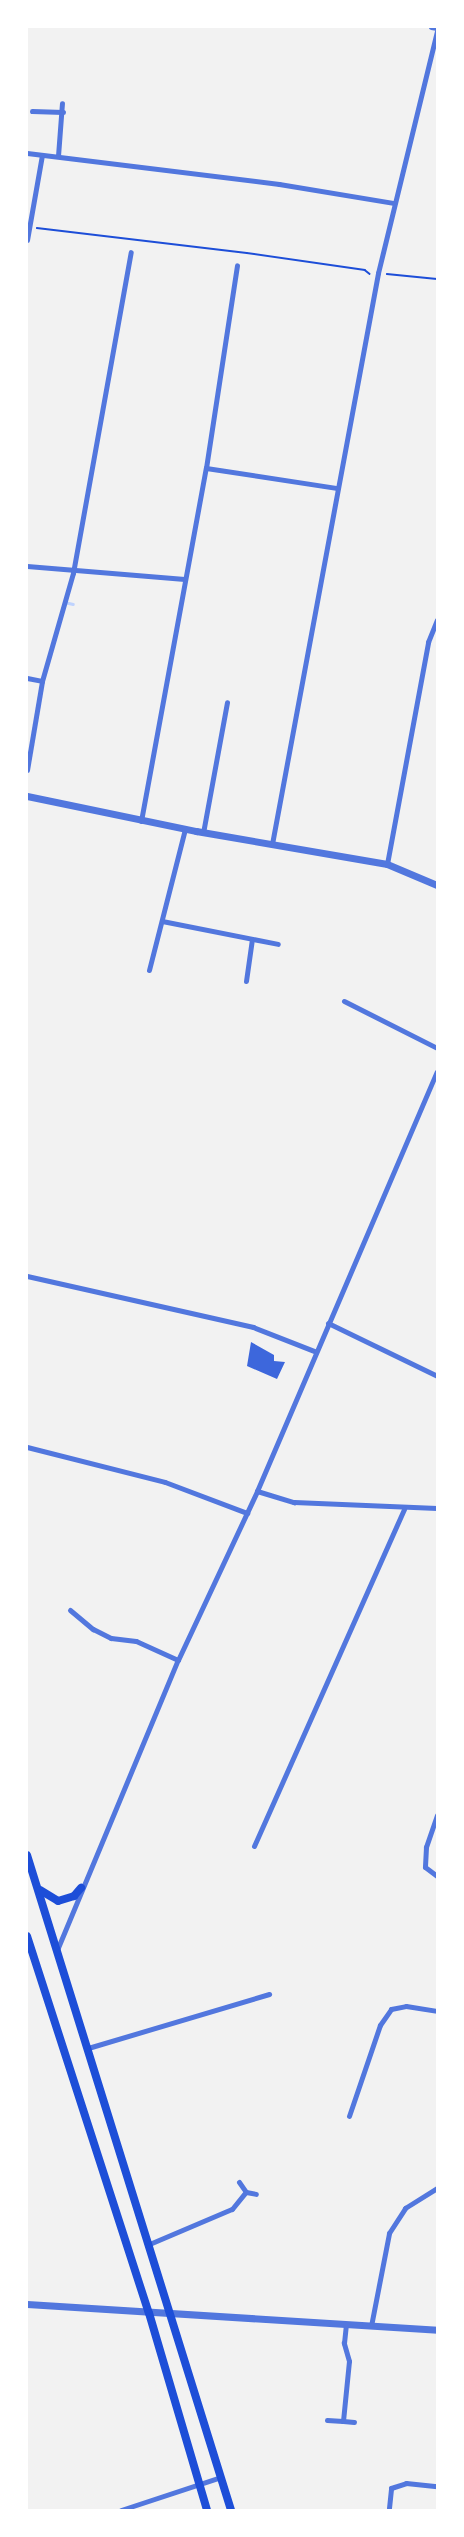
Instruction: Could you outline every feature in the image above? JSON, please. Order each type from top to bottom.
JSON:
[{"type":"main road","points":[[27,1855],[231,2510]]},
{"type":"main road","points":[[37,1885],[44,1895],[58,1900],[74,1896],[81,1888]]},
{"type":"main road","points":[[28,1941],[149,2313],[207,2510]]},
{"type":"street","points":[[272,844],[378,273],[437,29],[430,27]]},
{"type":"street","points":[[58,156],[62,103]]},
{"type":"street","points":[[32,111],[63,112]]},
{"type":"street","points":[[27,153],[279,184],[394,202]]},
{"type":"street","points":[[27,240],[42,155]]},
{"type":"street","points":[[27,770],[42,681],[73,573],[131,252]]},
{"type":"street","points":[[141,821],[206,468],[237,265]]},
{"type":"street","points":[[206,468],[337,488]]},
{"type":"street","points":[[27,566],[73,573],[184,579]]},
{"type":"street","points":[[387,864],[428,642],[437,620]]},
{"type":"street","points":[[27,678],[42,681]]},
{"type":"street","points":[[203,833],[227,702]]},
{"type":"street","points":[[27,796],[203,833],[387,864],[437,885]]},
{"type":"street","points":[[149,970],[185,829]]},
{"type":"street","points":[[162,921],[278,944]]},
{"type":"street","points":[[246,981],[252,939]]},
{"type":"street","points":[[344,1001],[437,1048]]},
{"type":"street","points":[[57,1950],[178,1660],[257,1491],[314,1351],[437,1072]]},
{"type":"street","points":[[27,1276],[253,1327],[314,1351]]},
{"type":"street","points":[[328,1323],[437,1376]]},
{"type":"street","points":[[27,1447],[165,1482],[246,1513]]},
{"type":"street","points":[[257,1491],[294,1502],[404,1509],[437,1508]]},
{"type":"street","points":[[254,1846],[404,1509]]},
{"type":"street","points":[[70,1610],[93,1629],[111,1638],[136,1641],[178,1660]]},
{"type":"street","points":[[437,1815],[426,1847],[425,1866],[437,1876]]},
{"type":"street","points":[[88,2048],[269,1994]]},
{"type":"street","points":[[349,2116],[380,2025],[391,2010],[406,2006],[437,2011]]},
{"type":"street","points":[[239,2182],[246,2192],[256,2194]]},
{"type":"street","points":[[371,2326],[389,2233],[405,2208],[437,2188]]},
{"type":"street","points":[[147,2245],[232,2209],[246,2192]]},
{"type":"street","points":[[27,2304],[437,2330]]},
{"type":"street","points":[[343,2421],[349,2361],[344,2343],[346,2324]]},
{"type":"street","points":[[327,2420],[354,2422]]},
{"type":"street","points":[[121,2510],[220,2477]]},
{"type":"street","points":[[389,2508],[391,2488],[406,2483],[437,2486]]},
{"type":"path","points":[[30,227],[247,253],[365,270],[372,277],[378,273],[437,279]]},
{"type":"building","points":[[251,1342],[274,1355],[274,1361],[285,1362],[277,1379],[247,1366]]},
{"type":"waterway","points":[[64,602],[73,604]]}]
